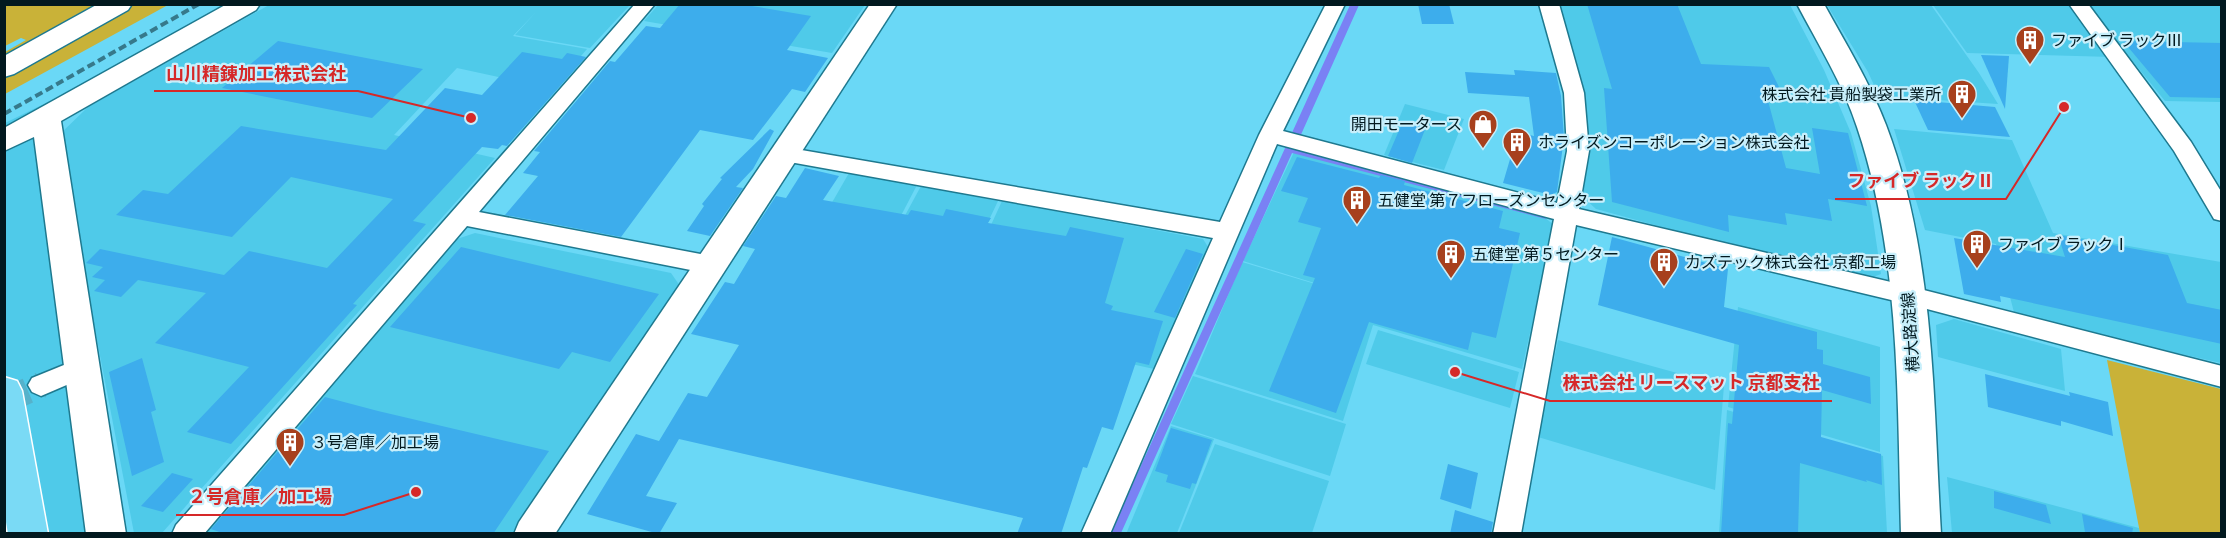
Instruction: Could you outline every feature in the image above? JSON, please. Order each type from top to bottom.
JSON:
[{"type":"highway","points":[[4,391],[28,534]]},
{"type":"street","points":[[4,68],[119,4]]},
{"type":"street","points":[[4,141],[247,4]]},
{"type":"street","points":[[186,534],[646,4]]},
{"type":"street","points":[[533,534],[884,4]]},
{"type":"street","points":[[1095,534],[1227,232],[1336,4]]},
{"type":"street","points":[[1507,534],[1578,151],[1574,93],[1549,4]]},
{"type":"street","name":"横大路淀線","points":[[1810,4],[1850,77],[1871,126],[1893,196],[1902,239],[1908,295],[1921,534]]},
{"type":"street","points":[[2078,4],[2183,147],[2222,213]]},
{"type":"street","points":[[46,118],[106,534]]},
{"type":"street","points":[[1274,136],[1566,214],[1908,295],[2222,377]]},
{"type":"street","points":[[784,154],[1227,232]]},
{"type":"street","points":[[461,217],[711,265]]},
{"type":"street","points":[[41,385],[81,368]]},
{"type":"shaded area","points":[[4,5],[102,5],[5,57],[5,52],[26,40],[21,38],[5,46]]},
{"type":"shaded area","points":[[128,5],[168,5],[5,94],[5,74]]},
{"type":"shaded area","points":[[269,5],[630,5],[590,48],[515,35],[536,12],[513,36],[587,49],[553,89],[457,68],[394,135],[495,158],[162,533],[134,533],[58,136],[88,107]]},
{"type":"shaded area","points":[[658,5],[865,5],[832,53],[644,21]]},
{"type":"shaded area","points":[[1350,5],[1359,5],[1295,148],[1541,212],[1546,219],[1292,153],[1121,533],[1110,534]]},
{"type":"shaded area","points":[[1558,5],[1790,5],[1824,70],[1851,133],[1871,206],[1881,274],[1868,279],[1732,246],[1596,209],[1583,197],[1588,147],[1582,88]]},
{"type":"shaded area","points":[[1827,5],[1931,5],[1998,104],[1879,96],[1868,72]]},
{"type":"shaded area","points":[[1933,5],[2071,5],[2112,57],[1967,53]]},
{"type":"shaded area","points":[[2087,5],[2221,5],[2221,102],[2165,101]]},
{"type":"shaded area","points":[[50,101],[116,533],[5,534],[5,123]]},
{"type":"shaded area","points":[[1405,104],[1464,119],[1444,170],[1384,155]]},
{"type":"shaded area","points":[[1894,129],[2012,140],[2053,233],[2221,262],[2221,363],[2015,316],[1996,244],[1925,230]]},
{"type":"shaded area","points":[[1294,152],[1544,217],[1554,225],[1522,369],[1373,325],[1343,421],[1195,374],[1242,262],[1379,303],[1243,261]]},
{"type":"shaded area","points":[[849,173],[917,185],[857,300],[784,286]]},
{"type":"shaded area","points":[[921,186],[998,201],[940,323],[856,306]]},
{"type":"shaded area","points":[[1002,201],[1203,239],[1210,250],[1154,369],[946,323]]},
{"type":"shaded area","points":[[475,233],[671,273],[680,286],[512,533],[201,532],[457,239]]},
{"type":"shaded area","points":[[1738,307],[1880,347],[1880,452],[1728,407]]},
{"type":"shaded area","points":[[1954,319],[2061,349],[2065,391],[1938,357],[1936,325]]},
{"type":"shaded area","points":[[1378,330],[1519,372],[1510,408],[1366,364]]},
{"type":"shaded area","points":[[1558,340],[1724,386],[1715,490],[1538,437]]},
{"type":"shaded area","points":[[2107,360],[2221,389],[2221,533],[2140,533]]},
{"type":"shaded area","points":[[1193,376],[1346,424],[1330,476],[1171,424]]},
{"type":"shaded area","points":[[1727,410],[1883,456],[1887,533],[1719,534]]},
{"type":"shaded area","points":[[1171,426],[1214,439],[1177,533],[1126,534]]},
{"type":"shaded area","points":[[1215,444],[1329,481],[1312,533],[1179,533]]},
{"type":"shaded area","points":[[1947,477],[2139,528],[2140,533],[1952,533]]},
{"type":"building","points":[[680,4],[740,4],[811,16],[787,50],[828,58],[805,92],[792,89],[753,140],[700,130],[621,237],[505,215],[538,176],[523,173],[540,152],[534,151],[610,61],[615,62],[646,26],[660,28]]},
{"type":"building","points":[[1418,4],[1449,4],[1454,24],[1422,24]]},
{"type":"building","points":[[1587,4],[1677,4],[1701,64],[1769,67],[1784,97],[1767,97],[1786,168],[1820,174],[1812,128],[1848,133],[1867,206],[1828,199],[1832,221],[1785,213],[1787,225],[1728,215],[1729,232],[1612,202],[1604,88],[1612,89]]},
{"type":"building","points":[[278,41],[423,69],[372,118],[222,88]]},
{"type":"building","points":[[2123,41],[2222,43],[2222,98],[2170,97]]},
{"type":"building","points":[[522,52],[562,59],[567,53],[586,57],[507,146],[502,145],[498,149],[482,147],[413,221],[426,224],[353,304],[357,305],[231,444],[187,432],[249,367],[155,343],[206,293],[138,280],[121,297],[94,291],[105,280],[92,277],[103,267],[86,263],[100,249],[224,275],[249,251],[327,268],[393,199],[291,177],[232,237],[116,215],[143,190],[168,194],[241,126],[386,150],[445,88],[482,95]]},
{"type":"building","points":[[1981,55],[2009,56],[2005,109]]},
{"type":"building","points":[[1514,70],[1556,73],[1561,96],[1564,137],[1557,192],[1551,195],[1503,183],[1518,132],[1534,136],[1529,97],[1468,93],[1465,72],[1515,75]]},
{"type":"building","name":"株式会社 貴船製袋工業所","points":[[1914,100],[1995,107],[2010,137],[1928,130]]},
{"type":"building","points":[[1403,121],[1426,127],[1412,163],[1388,156]]},
{"type":"building","points":[[770,129],[774,131],[753,169],[736,187],[743,188],[710,236],[687,231],[704,206],[702,204],[722,179],[720,178]]},
{"type":"building","points":[[1297,157],[1379,178],[1381,175],[1405,181],[1404,185],[1503,211],[1499,228],[1520,233],[1496,338],[1472,332],[1468,350],[1369,322],[1336,413],[1269,391],[1315,278],[1303,275],[1321,228],[1298,222],[1308,198],[1281,191]]},
{"type":"building","points":[[805,168],[839,176],[823,200],[908,215],[911,210],[943,216],[946,209],[991,218],[988,223],[1066,236],[1070,227],[1124,238],[1105,303],[1113,306],[1111,310],[1163,321],[1149,365],[1136,362],[1113,430],[1102,427],[1087,468],[1083,467],[1061,534],[1017,534],[1023,518],[679,439],[646,496],[677,503],[659,534],[587,514],[636,434],[659,441],[688,393],[707,397],[739,345],[691,334],[725,282],[734,284],[755,249],[743,246],[776,196],[786,198]]},
{"type":"building","points":[[2058,235],[2168,255],[2187,303],[2222,310],[2222,344],[2000,296],[2001,302],[1964,294],[1954,238],[2065,257]]},
{"type":"building","points":[[1612,237],[1728,269],[1724,307],[1817,332],[1817,349],[1823,350],[1823,364],[1870,377],[1871,404],[1822,390],[1821,437],[1881,454],[1882,485],[1800,463],[1798,534],[1721,534],[1728,423],[1732,424],[1739,345],[1598,305]]},
{"type":"building","points":[[461,247],[659,294],[610,362],[572,352],[559,369],[390,327]]},
{"type":"building","points":[[1186,249],[1203,254],[1175,318],[1154,312]]},
{"type":"building","points":[[142,358],[156,410],[151,412],[164,462],[132,476],[109,372]]},
{"type":"building","points":[[1985,374],[2070,396],[2069,392],[2108,402],[2113,436],[2061,421],[2061,426],[1988,407]]},
{"type":"building","points":[[325,397],[549,451],[493,534],[225,534],[211,529]]},
{"type":"building","points":[[1171,428],[1212,440],[1196,484],[1192,483],[1190,489],[1166,482],[1168,475],[1155,471]]},
{"type":"building","points":[[1448,464],[1478,473],[1471,509],[1440,499]]},
{"type":"building","points":[[172,473],[193,479],[163,512],[141,506]]},
{"type":"building","points":[[1994,491],[2046,505],[2051,524],[1994,508]]},
{"type":"building","points":[[1455,510],[1493,522],[1491,534],[1450,534]]},
{"type":"building","points":[[2082,514],[2133,528],[2132,534],[2085,532]]},
{"type":"tunnel","points":[[4,401],[41,385]]},
{"type":"railway","points":[[4,114],[199,4]]},
{"type":"place","name":"ファイブ ラックⅢ","points":[[2030,66]]},
{"type":"place","name":"ファイブ ラックⅡ","points":[[2064,107]]},
{"type":"place","name":"山川精錬加工株式会社","points":[[471,118]]},
{"type":"place","name":"株式会社 貴船製袋工業所","points":[[1962,120]]},
{"type":"place","name":"開田モータース","points":[[1483,150]]},
{"type":"place","name":"ホライズンコーポレーション株式会社","points":[[1517,168]]},
{"type":"place","name":"五健堂 第７フローズンセンター","points":[[1357,226]]},
{"type":"place","name":"ファイブ ラックⅠ","points":[[1977,270]]},
{"type":"place","name":"五健堂 第５センター","points":[[1451,280]]},
{"type":"place","name":"カズテック株式会社 京都工場","points":[[1664,288]]},
{"type":"place","name":"株式会社 リースマット 京都支社","points":[[1455,372]]},
{"type":"place","name":"３号倉庫／加工場","points":[[290,468]]},
{"type":"place","name":"２号倉庫／加工場","points":[[416,492]]}]
